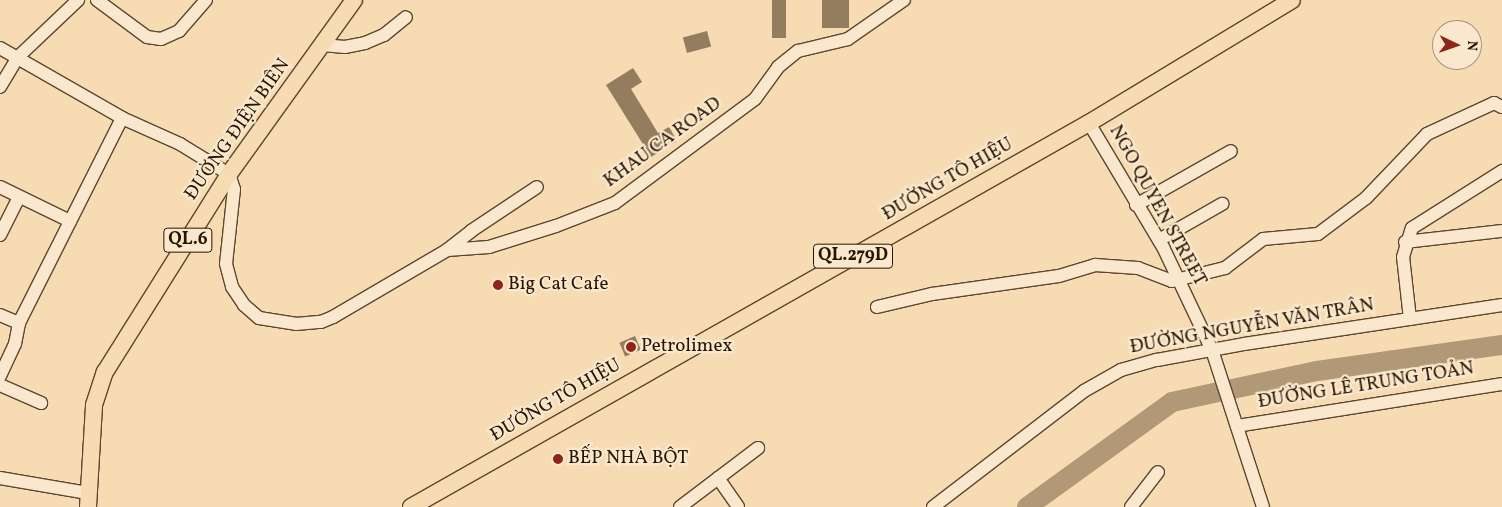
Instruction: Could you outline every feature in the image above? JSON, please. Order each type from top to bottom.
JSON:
[{"type":"main road","name":"ĐƯỜNG ĐIỆN BIÊN","points":[[88,500],[99,386],[229,174],[354,0]]},
{"type":"main road","name":"ĐƯỜNG TÔ HIỆU","points":[[411,507],[1089,123],[1292,0]]},
{"type":"street","points":[[0,87],[18,57],[78,0]]},
{"type":"street","points":[[97,0],[147,37],[161,39],[180,31],[206,0]]},
{"type":"street","name":"KHAU CA ROAD","points":[[229,174],[234,189],[226,255],[228,275],[244,305],[270,322],[321,322],[447,250],[489,248],[615,203],[755,99],[778,67],[798,51],[848,39],[904,0]]},
{"type":"street","points":[[322,45],[346,47],[365,43],[384,35],[406,17]]},
{"type":"street","points":[[0,48],[122,118],[180,144],[229,174]]},
{"type":"street","points":[[877,307],[932,294],[1059,276],[1095,265],[1138,268],[1180,281],[1225,268],[1263,239],[1318,234],[1366,198],[1427,134],[1494,103],[1502,107]]},
{"type":"street","points":[[0,376],[15,344],[19,323],[122,118]]},
{"type":"street","name":"NGO QUYEN STREET","points":[[1089,123],[1136,205],[1159,240],[1180,281],[1212,350],[1237,426]]},
{"type":"street","points":[[1136,205],[1231,151]]},
{"type":"street","points":[[1410,320],[1403,268],[1405,242],[1412,228],[1502,170]]},
{"type":"street","points":[[0,187],[70,222]]},
{"type":"street","points":[[447,250],[538,187]]},
{"type":"street","points":[[0,235],[20,197]]},
{"type":"street","points":[[1159,240],[1222,204]]},
{"type":"street","points":[[1405,242],[1502,232]]},
{"type":"street","name":"ĐƯỜNG NGUYỄN VĂN TRÂN","points":[[933,507],[1105,377],[1138,364],[1212,350],[1502,305]]},
{"type":"street","points":[[0,315],[19,323]]},
{"type":"street","name":"ĐƯỜNG LÊ TRUNG TOẢN","points":[[1237,426],[1502,384]]},
{"type":"street","points":[[0,385],[41,403]]},
{"type":"street","points":[[1237,426],[1264,507]]},
{"type":"street","points":[[680,507],[758,448]]},
{"type":"street","points":[[1131,507],[1158,472]]},
{"type":"street","points":[[0,478],[88,500]]},
{"type":"street","points":[[718,478],[738,507]]},
{"type":"building","points":[[772,0],[786,0],[786,38],[772,38]]},
{"type":"building","points":[[822,0],[849,0],[849,28],[822,28]]},
{"type":"building","points":[[707,31],[711,46],[687,53],[683,37]]},
{"type":"building","points":[[633,68],[642,82],[631,89],[658,133],[669,127],[677,141],[651,157],[606,85]]},
{"type":"building","name":"Petrolimex","points":[[635,336],[641,350],[625,356],[619,343]]},
{"type":"waterway","points":[[1027,507],[1172,402],[1317,371],[1502,345]]},
{"type":"place","name":"Big Cat Cafe","points":[[498,285]]},
{"type":"place","name":"Petrolimex","points":[[631,347]]},
{"type":"place","name":"BẾP NHÀ BỘT","points":[[558,459]]}]
